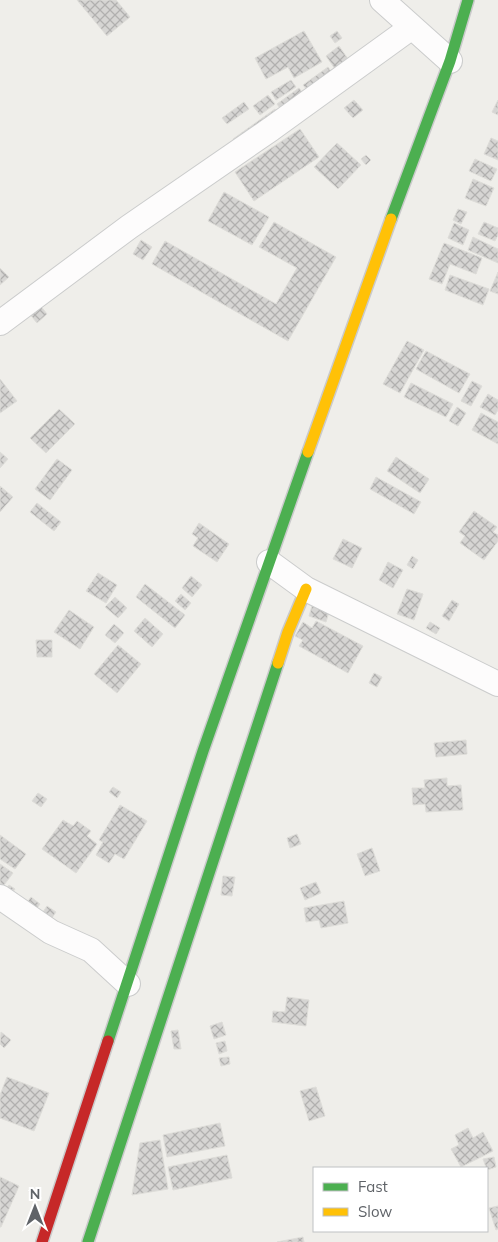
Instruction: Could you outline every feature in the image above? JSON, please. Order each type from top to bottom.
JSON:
[{"type":"street","points":[[382,0],[450,61]]},
{"type":"street","points":[[42,1242],[204,751],[372,272],[450,61],[468,0]]},
{"type":"street","points":[[0,323],[129,227],[271,130],[412,27]]},
{"type":"street","points":[[269,562],[306,589],[498,684]]},
{"type":"street","points":[[88,1242],[279,660],[306,589]]},
{"type":"street","points":[[0,897],[51,932],[91,950],[128,984]]},
{"type":"building","points":[[77,0],[116,0],[130,17],[107,36]]},
{"type":"building","points":[[304,31],[322,62],[294,78],[288,67],[266,79],[255,58]]},
{"type":"building","points":[[337,31],[342,38],[335,43],[330,36]]},
{"type":"building","points":[[339,46],[348,59],[335,69],[326,56]]},
{"type":"building","points":[[328,67],[332,73],[308,91],[303,85]]},
{"type":"building","points":[[291,80],[296,87],[276,100],[271,92]]},
{"type":"building","points":[[299,88],[304,95],[282,111],[277,104]]},
{"type":"building","points":[[268,95],[275,104],[260,115],[253,106]]},
{"type":"building","points":[[354,100],[363,110],[353,118],[344,108]]},
{"type":"building","points":[[498,100],[498,115],[492,112]]},
{"type":"building","points":[[244,102],[249,109],[227,124],[222,118]]},
{"type":"building","points":[[275,109],[280,116],[238,146],[233,139]]},
{"type":"building","points":[[300,129],[319,157],[254,201],[235,172]]},
{"type":"building","points":[[491,138],[498,141],[498,160],[484,154]]},
{"type":"building","points":[[337,143],[361,165],[338,189],[314,167]]},
{"type":"building","points":[[366,155],[371,160],[366,165],[361,159]]},
{"type":"building","points":[[475,159],[497,169],[491,181],[469,171]]},
{"type":"building","points":[[473,179],[494,188],[486,206],[465,198]]},
{"type":"building","points":[[224,192],[269,217],[252,245],[208,221]]},
{"type":"building","points":[[458,209],[467,212],[461,224],[453,220]]},
{"type":"building","points":[[274,222],[336,257],[288,341],[152,264],[165,241],[276,304],[297,268],[259,247]]},
{"type":"building","points":[[484,222],[498,228],[498,235],[495,241],[478,234]]},
{"type":"building","points":[[454,223],[469,230],[463,245],[448,238]]},
{"type":"building","points":[[473,237],[498,249],[498,263],[468,250]]},
{"type":"building","points":[[141,240],[152,247],[143,260],[133,254]]},
{"type":"building","points":[[444,243],[482,258],[476,274],[450,264],[442,284],[429,279]]},
{"type":"building","points":[[0,268],[9,277],[0,285]]},
{"type":"building","points":[[498,272],[498,294],[490,291]]},
{"type":"building","points":[[450,275],[489,289],[483,305],[445,290]]},
{"type":"building","points":[[39,304],[47,314],[37,323],[28,312]]},
{"type":"building","points":[[407,341],[424,350],[400,393],[383,384]]},
{"type":"building","points":[[426,351],[470,374],[459,393],[416,369]]},
{"type":"building","points":[[0,379],[17,401],[0,413]]},
{"type":"building","points":[[472,381],[482,386],[471,406],[461,401]]},
{"type":"building","points":[[411,383],[453,404],[446,417],[404,397]]},
{"type":"building","points":[[488,394],[498,400],[498,410],[495,415],[480,407]]},
{"type":"building","points":[[457,407],[466,413],[458,426],[449,421]]},
{"type":"building","points":[[59,409],[75,424],[46,453],[30,438]]},
{"type":"building","points":[[481,413],[498,422],[498,444],[472,430]]},
{"type":"building","points":[[0,452],[8,459],[0,468]]},
{"type":"building","points":[[396,457],[429,479],[420,493],[387,471]]},
{"type":"building","points":[[57,459],[72,470],[50,500],[35,489]]},
{"type":"building","points":[[376,477],[421,502],[414,514],[370,489]]},
{"type":"building","points":[[0,486],[13,497],[0,512]]},
{"type":"building","points":[[37,503],[61,522],[54,531],[30,512]]},
{"type":"building","points":[[474,511],[497,527],[493,532],[498,535],[498,541],[484,560],[460,543],[465,536],[459,532]]},
{"type":"building","points":[[199,523],[229,544],[217,562],[193,546],[198,538],[192,534]]},
{"type":"building","points":[[343,539],[362,548],[352,568],[333,559]]},
{"type":"building","points":[[412,556],[418,560],[413,569],[407,565]]},
{"type":"building","points":[[388,562],[403,570],[393,588],[379,580]]},
{"type":"building","points":[[98,573],[117,585],[106,603],[86,591]]},
{"type":"building","points":[[191,576],[202,585],[192,597],[182,588]]},
{"type":"building","points":[[145,584],[185,615],[175,628],[136,597]]},
{"type":"building","points":[[407,589],[423,594],[414,620],[397,614]]},
{"type":"building","points":[[181,594],[191,603],[185,610],[175,601]]},
{"type":"building","points":[[115,597],[127,608],[118,618],[105,607]]},
{"type":"building","points":[[452,600],[459,604],[449,621],[442,616]]},
{"type":"building","points":[[312,606],[329,612],[326,622],[309,616]]},
{"type":"building","points":[[69,610],[94,627],[80,649],[54,632]]},
{"type":"building","points":[[145,618],[163,634],[152,647],[134,631]]},
{"type":"building","points":[[316,621],[363,646],[348,673],[299,646],[303,640],[295,636],[303,622],[312,628]]},
{"type":"building","points":[[430,622],[440,628],[436,634],[426,628]]},
{"type":"building","points":[[114,624],[124,633],[115,643],[105,635]]},
{"type":"building","points":[[36,640],[52,640],[52,657],[37,657]]},
{"type":"building","points":[[118,645],[141,664],[117,693],[94,674]]},
{"type":"building","points":[[374,673],[382,677],[377,687],[369,683]]},
{"type":"building","points":[[466,740],[467,754],[436,757],[434,743]]},
{"type":"building","points":[[447,778],[447,786],[461,785],[463,810],[426,812],[425,804],[413,805],[412,788],[425,788],[424,780]]},
{"type":"building","points":[[113,787],[121,792],[117,798],[109,792]]},
{"type":"building","points":[[38,793],[47,799],[41,807],[32,801]]},
{"type":"building","points":[[120,805],[147,821],[124,859],[115,854],[109,863],[96,855],[103,842],[99,840]]},
{"type":"building","points":[[63,820],[73,826],[77,821],[91,831],[87,836],[97,844],[76,873],[42,849]]},
{"type":"building","points":[[297,834],[301,844],[290,848],[287,838]]},
{"type":"building","points":[[0,835],[26,854],[15,869],[0,859]]},
{"type":"building","points":[[372,848],[380,871],[365,876],[357,854]]},
{"type":"building","points":[[0,864],[13,873],[1,889],[0,888]]},
{"type":"building","points":[[223,876],[235,877],[232,896],[221,895]]},
{"type":"building","points":[[316,882],[321,893],[305,900],[300,888]]},
{"type":"building","points":[[9,885],[15,889],[9,897],[3,893]]},
{"type":"building","points":[[31,897],[40,904],[35,911],[26,904]]},
{"type":"building","points":[[344,901],[348,923],[321,928],[319,920],[306,922],[304,908]]},
{"type":"building","points":[[47,906],[56,912],[49,922],[41,915]]},
{"type":"building","points":[[287,997],[309,1000],[306,1026],[272,1022],[273,1011],[285,1012]]},
{"type":"building","points":[[222,1022],[226,1035],[214,1039],[210,1026]]},
{"type":"building","points":[[178,1030],[181,1049],[174,1049],[171,1031]]},
{"type":"building","points":[[1,1032],[11,1040],[4,1048],[0,1044]]},
{"type":"building","points":[[225,1041],[227,1051],[219,1054],[216,1043]]},
{"type":"building","points":[[229,1057],[230,1064],[221,1066],[219,1058]]},
{"type":"building","points":[[7,1077],[49,1093],[34,1131],[0,1118],[0,1095]]},
{"type":"building","points":[[316,1087],[325,1116],[309,1121],[300,1091]]},
{"type":"building","points":[[220,1123],[225,1146],[167,1157],[163,1135]]},
{"type":"building","points":[[468,1128],[473,1138],[483,1132],[493,1151],[461,1167],[451,1149],[459,1145],[455,1135]]},
{"type":"building","points":[[160,1140],[168,1189],[132,1195],[140,1143]]},
{"type":"building","points":[[227,1155],[232,1178],[173,1190],[168,1167]]},
{"type":"building","points":[[494,1157],[496,1167],[488,1170],[483,1159]]},
{"type":"building","points":[[0,1177],[19,1186],[1,1227],[0,1227]]},
{"type":"building","points":[[498,1206],[498,1229],[496,1230],[489,1208]]},
{"type":"building","points":[[303,1237],[304,1242],[277,1242]]},
{"type":"traffic: fast","points":[[391,219],[450,61],[468,0]]},
{"type":"traffic: fast","points":[[108,1041],[203,751],[308,452]]},
{"type":"traffic: fast","points":[[88,1242],[278,663]]},
{"type":"traffic: slow","points":[[308,452],[391,219]]},
{"type":"traffic: slow","points":[[278,663],[288,632],[306,589]]},
{"type":"traffic: jam","points":[[42,1242],[108,1041]]}]
